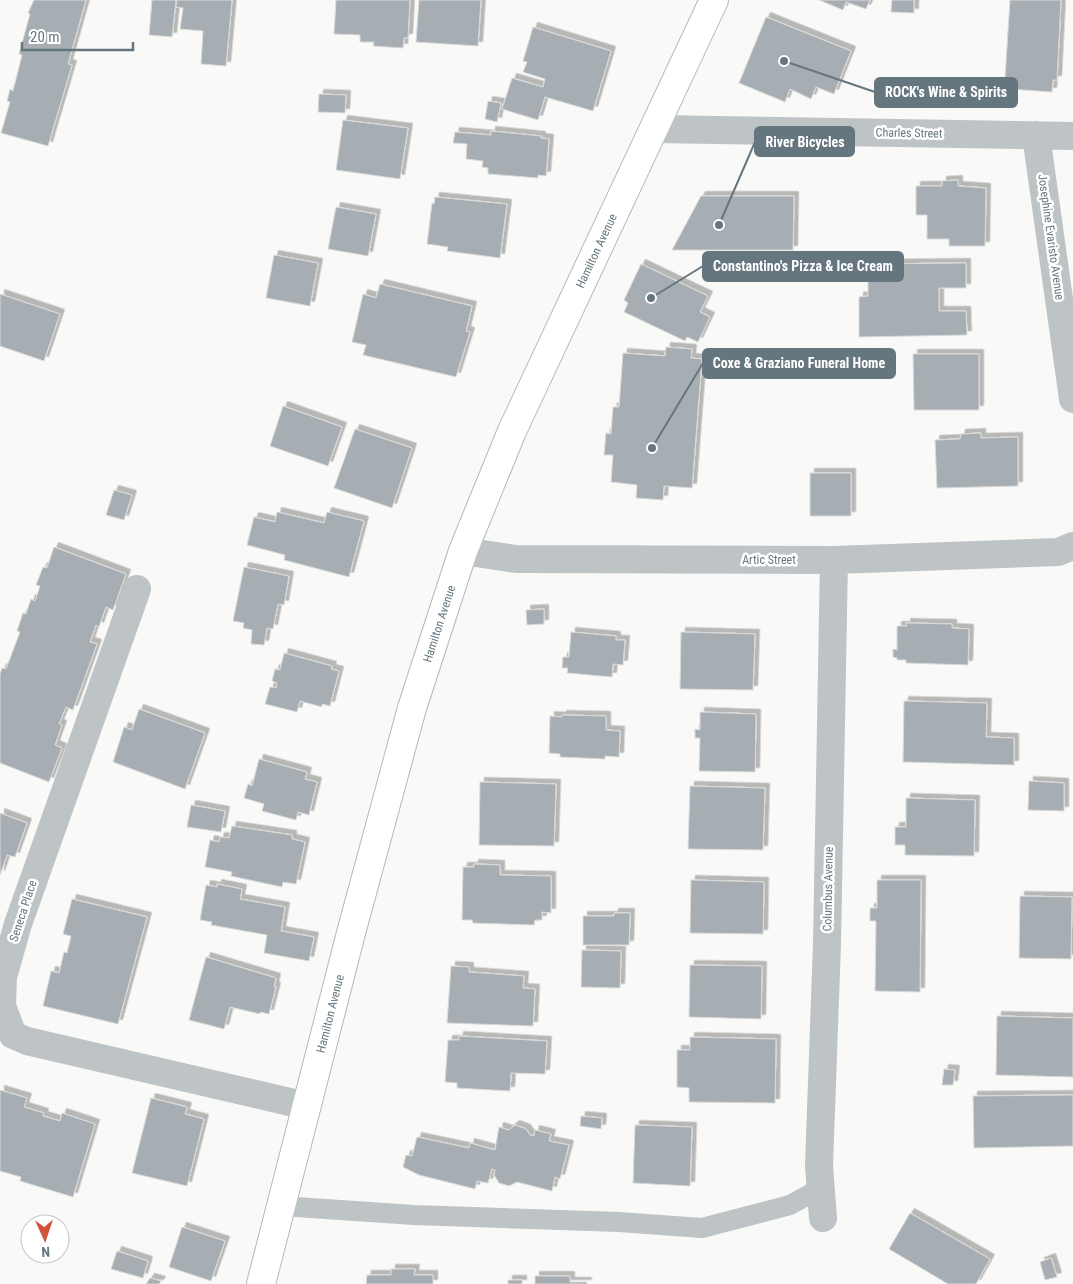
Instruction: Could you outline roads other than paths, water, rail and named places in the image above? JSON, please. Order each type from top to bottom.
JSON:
[{"type":"main road","name":"Hamilton Avenue","points":[[261,1284],[351,933],[412,708],[463,551],[512,431],[714,0]]},
{"type":"street","name":"Charles Street","points":[[654,129],[1073,136]]},
{"type":"street","name":"Josephine Evaristo Avenue","points":[[1036,135],[1073,399]]},
{"type":"street","name":"Artic Street","points":[[463,551],[516,559],[834,560],[1058,552],[1073,546]]},
{"type":"street","name":"Columbus Avenue","points":[[823,1218],[819,1166],[827,943],[834,560]]},
{"type":"street","name":"Seneca Place","points":[[137,589],[18,924],[4,977],[2,1006],[13,1035],[27,1041],[308,1106]]},
{"type":"lane","points":[[281,1206],[414,1215],[619,1222],[702,1228],[790,1206],[821,1188]]},
{"type":"place","name":"ROCK's Wine & Spirits","points":[[784,61]]},
{"type":"place","name":"River Bicycles","points":[[719,225]]},
{"type":"place","name":"Constantino's Pizza & Ice Cream","points":[[651,298]]},
{"type":"place","name":"Coxe & Graziano Funeral Home","points":[[652,448]]}]
